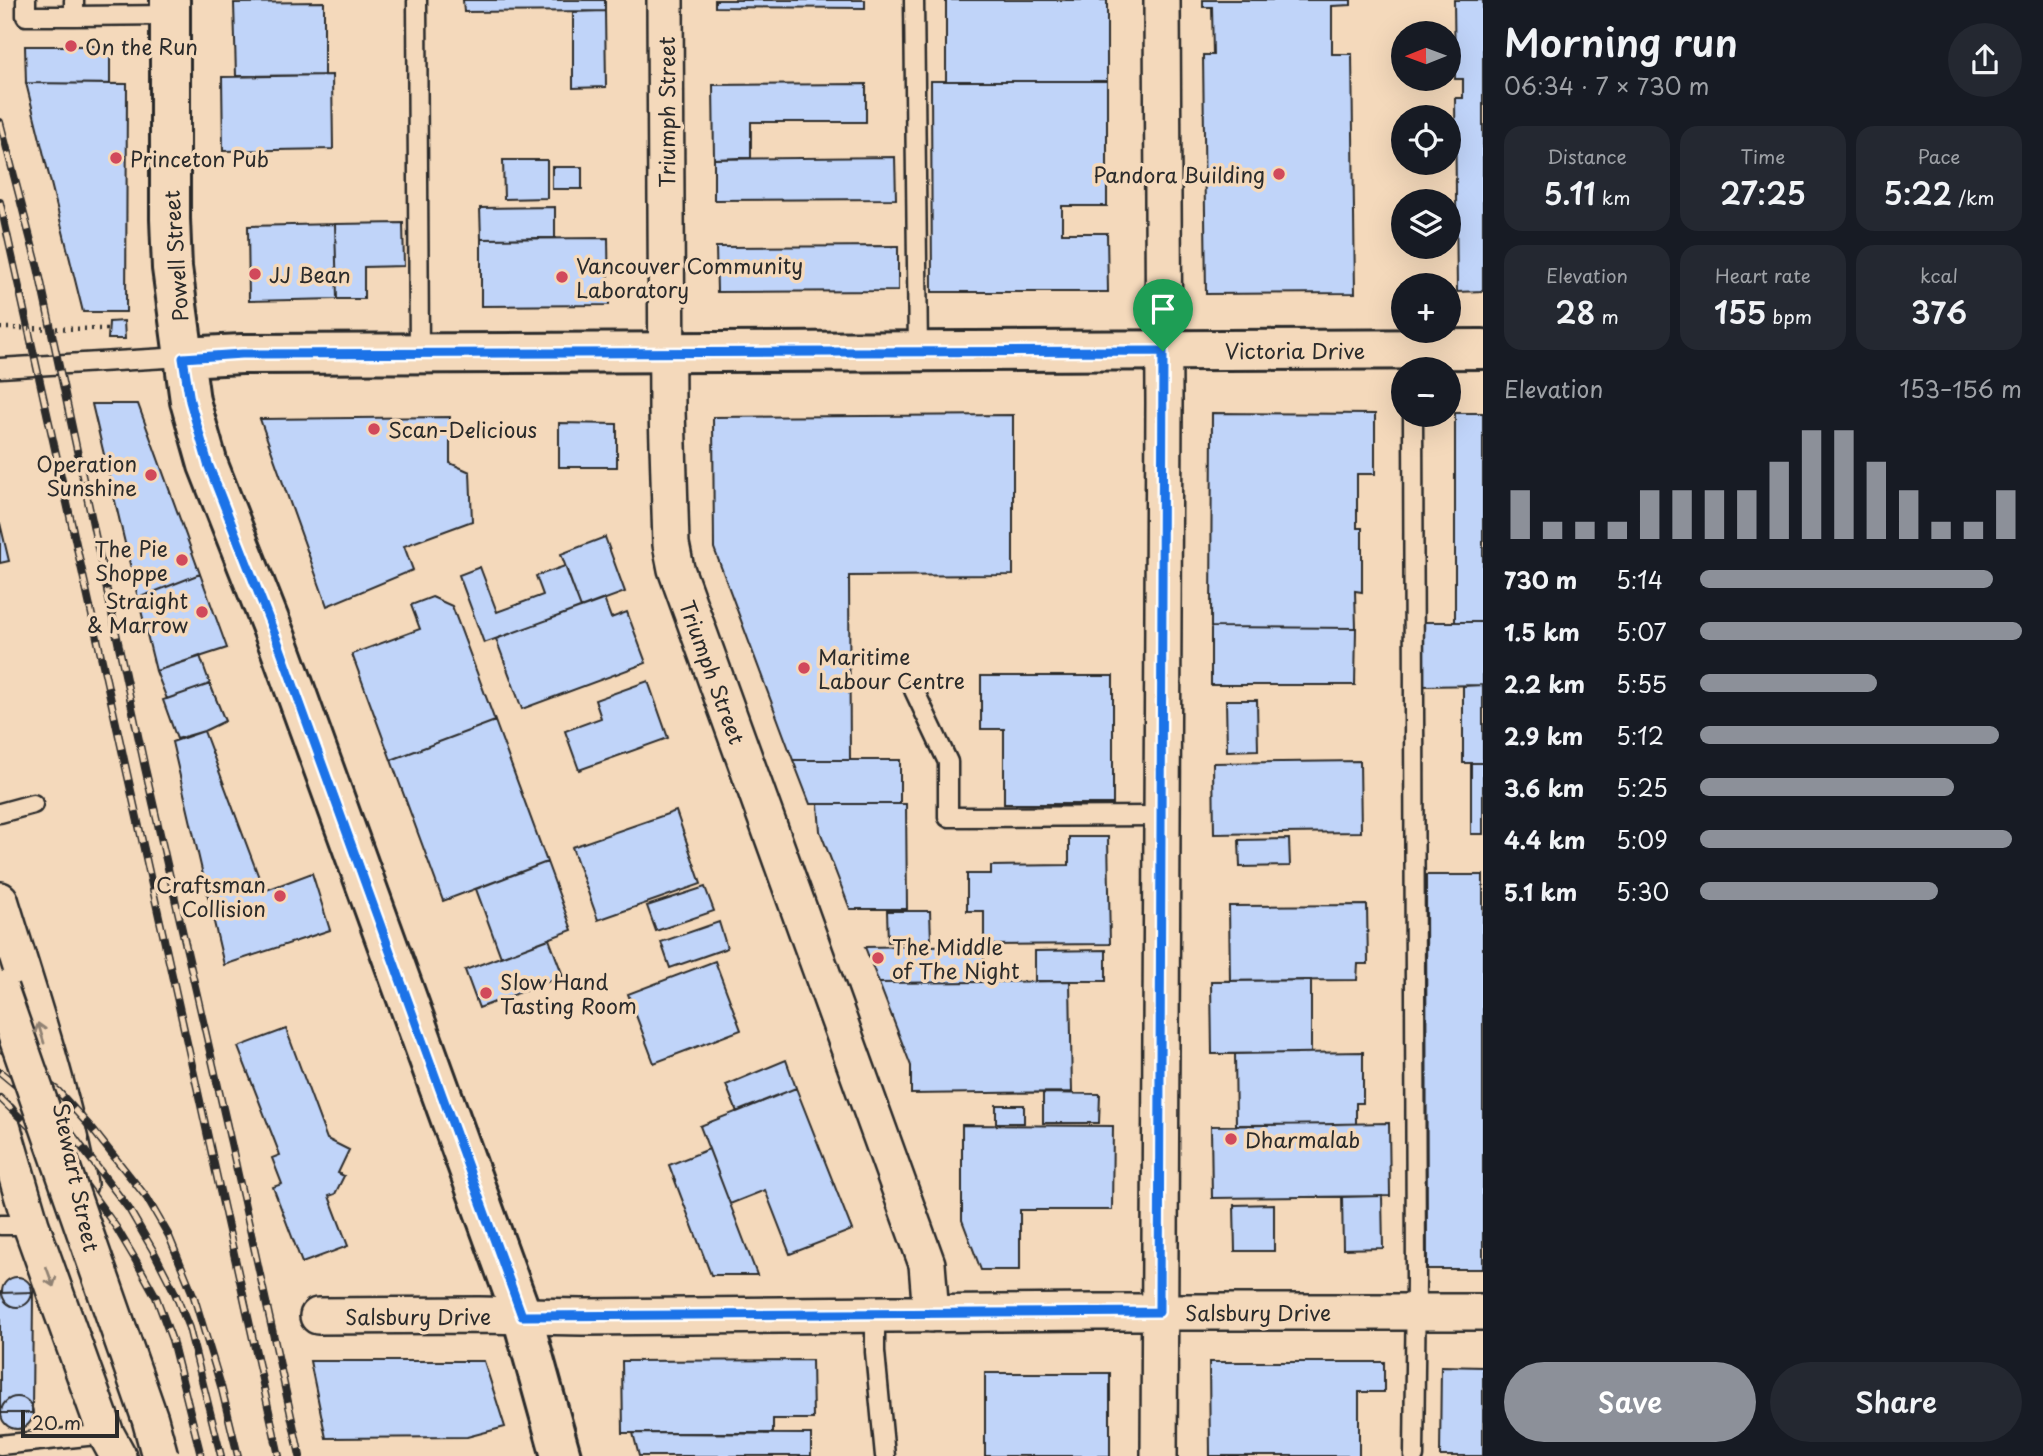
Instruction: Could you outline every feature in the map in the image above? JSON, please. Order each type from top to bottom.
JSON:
[{"type":"main road","name":"Powell Street","points":[[170,7],[172,268],[190,401],[208,464],[280,648],[522,1316],[561,1456]]},
{"type":"main road","name":"Victoria Drive","points":[[1428,357],[1483,348]]},
{"type":"main road","name":"Victoria Drive","points":[[183,358],[242,354],[1163,351],[1391,358]]},
{"type":"street","name":"Triumph Street","points":[[665,0],[667,353],[671,544],[676,569],[927,1264],[931,1314]]},
{"type":"street","points":[[1159,1456],[1163,351],[1161,0]]},
{"type":"street","name":"Stewart Street","points":[[0,900],[68,1129],[88,1234],[138,1415],[142,1456]]},
{"type":"street","points":[[0,989],[150,1419],[160,1456]]},
{"type":"street","points":[[0,1119],[15,1225],[112,1445]]},
{"type":"street","name":"Salsbury Drive","points":[[318,1316],[1483,1312]]},
{"type":"lane","points":[[26,0],[26,16],[74,8],[170,7]]},
{"type":"lane","points":[[417,0],[419,354]]},
{"type":"lane","points":[[914,0],[918,351]]},
{"type":"lane","points":[[0,368],[183,358]]},
{"type":"lane","points":[[1413,427],[1414,1456]]},
{"type":"lane","points":[[914,690],[948,762],[948,817],[1162,816]]},
{"type":"lane","points":[[0,813],[33,804]]},
{"type":"lane","points":[[875,1314],[875,1352],[885,1456]]},
{"type":"lane","points":[[0,1445],[47,1448],[112,1445]]},
{"type":"path","points":[[0,328],[109,329]]},
{"type":"building","points":[[463,0],[605,0],[605,11],[464,12]]},
{"type":"building","points":[[715,0],[865,0],[865,8],[715,7]]},
{"type":"building","points":[[946,0],[1107,0],[1107,81],[946,81]]},
{"type":"building","name":"Pandora Building","points":[[1203,0],[1351,0],[1351,5],[1332,6],[1332,54],[1352,54],[1355,293],[1206,294],[1203,55],[1213,55],[1212,7],[1203,7]]},
{"type":"building","points":[[1454,0],[1483,0],[1483,291],[1461,292],[1461,273],[1457,273],[1457,259],[1461,259],[1461,189],[1456,189],[1456,175],[1461,175],[1461,105],[1455,105],[1455,98],[1463,98],[1463,79],[1461,21],[1454,21]]},
{"type":"building","points":[[324,2],[324,75],[236,76],[234,3]]},
{"type":"building","points":[[605,11],[606,87],[573,88],[573,12]]},
{"type":"building","points":[[25,46],[110,46],[110,84],[26,83]]},
{"type":"building","points":[[332,75],[333,149],[223,151],[222,77]]},
{"type":"building","points":[[931,81],[1107,81],[1107,206],[1062,206],[1062,233],[1107,233],[1108,292],[932,292]]},
{"type":"building","points":[[26,83],[127,84],[126,312],[83,312]]},
{"type":"building","points":[[866,84],[866,122],[751,122],[751,158],[714,159],[713,85]]},
{"type":"building","points":[[895,157],[896,199],[714,200],[714,159]]},
{"type":"building","points":[[503,160],[547,160],[547,198],[504,199]]},
{"type":"building","points":[[552,167],[582,167],[582,189],[552,189]]},
{"type":"building","points":[[555,207],[555,238],[481,239],[480,208]]},
{"type":"building","points":[[403,223],[404,266],[364,267],[364,299],[337,299],[335,224]]},
{"type":"building","points":[[335,224],[337,299],[249,301],[248,226]]},
{"type":"building","points":[[608,238],[609,305],[481,306],[481,239]]},
{"type":"building","points":[[898,246],[898,291],[717,292],[716,247]]},
{"type":"building","points":[[124,321],[125,339],[108,339],[109,322]]},
{"type":"building","points":[[92,404],[138,404],[200,574],[138,598]]},
{"type":"building","points":[[1212,413],[1375,414],[1375,474],[1357,474],[1357,528],[1362,528],[1362,592],[1355,591],[1356,628],[1211,627]]},
{"type":"building","points":[[1461,413],[1483,413],[1483,622],[1455,622],[1455,427],[1461,427]]},
{"type":"building","name":"Maritime Labour Centre","points":[[1013,415],[1013,575],[849,576],[850,760],[793,760],[714,548],[713,417]]},
{"type":"building","points":[[450,417],[450,463],[470,472],[472,521],[404,546],[413,570],[327,606],[260,419]]},
{"type":"building","points":[[559,423],[617,424],[617,467],[559,467]]},
{"type":"building","points":[[0,523],[9,561],[0,563]]},
{"type":"building","points":[[605,537],[625,592],[581,608],[561,554]]},
{"type":"building","points":[[565,566],[581,608],[484,643],[459,575],[480,567],[497,612],[543,595],[536,576]]},
{"type":"building","points":[[200,574],[227,648],[156,671],[138,598]]},
{"type":"building","points":[[432,597],[452,606],[495,721],[391,760],[352,654],[420,629],[411,605]]},
{"type":"building","points":[[604,599],[611,618],[627,612],[646,663],[522,709],[496,639]]},
{"type":"building","points":[[1423,622],[1483,622],[1483,685],[1423,686]]},
{"type":"building","points":[[1211,627],[1356,628],[1355,685],[1211,685]]},
{"type":"building","points":[[200,656],[210,684],[167,699],[156,671]]},
{"type":"building","points":[[981,676],[1113,676],[1113,804],[1004,804],[1004,729],[981,729]]},
{"type":"building","points":[[648,681],[668,738],[579,770],[565,731],[601,718],[595,700]]},
{"type":"building","points":[[210,684],[225,721],[177,739],[163,700]]},
{"type":"building","points":[[1483,685],[1483,763],[1463,763],[1463,686]]},
{"type":"building","points":[[1226,700],[1257,700],[1258,750],[1227,751]]},
{"type":"building","points":[[495,721],[547,862],[443,901],[391,760]]},
{"type":"building","points":[[204,731],[264,891],[312,873],[330,930],[224,965],[172,742]]},
{"type":"building","points":[[793,760],[900,760],[900,804],[810,804]]},
{"type":"building","points":[[1360,761],[1361,832],[1214,834],[1213,763]]},
{"type":"building","points":[[1471,763],[1483,763],[1483,834],[1471,834]]},
{"type":"building","points":[[818,804],[906,804],[907,909],[850,909],[820,831]]},
{"type":"building","points":[[676,811],[701,884],[598,920],[572,847]]},
{"type":"building","points":[[1069,837],[1108,837],[1110,944],[984,945],[984,911],[967,911],[967,874],[991,874],[991,866],[1069,865]]},
{"type":"building","points":[[1289,839],[1290,866],[1240,867],[1239,840]]},
{"type":"building","points":[[547,862],[572,930],[501,957],[476,889]]},
{"type":"building","points":[[1426,875],[1483,875],[1483,1269],[1427,1269]]},
{"type":"building","points":[[705,887],[714,911],[656,931],[647,906]]},
{"type":"building","points":[[1367,905],[1368,964],[1358,964],[1357,980],[1230,981],[1229,906]]},
{"type":"building","points":[[887,911],[930,911],[931,941],[888,942]]},
{"type":"building","points":[[719,922],[727,948],[670,968],[661,942]]},
{"type":"building","points":[[549,939],[563,976],[479,1008],[465,970]]},
{"type":"building","points":[[984,945],[984,982],[879,983],[865,947]]},
{"type":"building","points":[[1106,950],[1106,981],[1035,981],[1035,951]]},
{"type":"building","points":[[715,961],[741,1030],[654,1063],[628,994]]},
{"type":"building","points":[[1311,980],[1311,1053],[1212,1054],[1211,981]]},
{"type":"building","points":[[1070,981],[1072,1092],[911,1094],[911,1066],[879,983]]},
{"type":"building","points":[[286,1029],[327,1139],[349,1150],[338,1173],[344,1176],[335,1194],[329,1196],[348,1246],[302,1263],[273,1187],[282,1184],[272,1158],[280,1155],[238,1047]]},
{"type":"building","points":[[1363,1052],[1363,1103],[1356,1103],[1356,1124],[1236,1125],[1235,1054]]},
{"type":"building","points":[[786,1060],[796,1088],[737,1112],[726,1085]]},
{"type":"building","points":[[796,1088],[852,1230],[790,1254],[765,1190],[730,1204],[700,1126]]},
{"type":"building","points":[[1043,1093],[1100,1094],[1099,1123],[1043,1123]]},
{"type":"building","points":[[996,1105],[1024,1105],[1024,1123],[996,1123]]},
{"type":"building","points":[[1389,1123],[1390,1196],[1212,1198],[1211,1126]]},
{"type":"building","points":[[962,1125],[1113,1126],[1112,1210],[1020,1210],[1020,1270],[981,1270],[962,1220]]},
{"type":"building","points":[[709,1149],[757,1275],[711,1275],[669,1165]]},
{"type":"building","points":[[1382,1196],[1383,1248],[1343,1249],[1342,1197]]},
{"type":"building","points":[[1274,1204],[1274,1251],[1235,1251],[1234,1205]]},
{"type":"building","points":[[17,1277],[28,1281],[32,1292],[28,1303],[17,1307],[6,1303],[2,1292],[6,1281]]},
{"type":"building","points":[[33,1292],[32,1413],[0,1413],[0,1293]]},
{"type":"building","points":[[812,1360],[813,1419],[773,1419],[773,1433],[623,1433],[622,1361]]},
{"type":"building","points":[[310,1361],[484,1361],[505,1427],[467,1437],[326,1438]]},
{"type":"building","points":[[1209,1362],[1384,1362],[1384,1392],[1359,1392],[1359,1456],[1210,1456]]},
{"type":"building","points":[[1441,1366],[1483,1367],[1483,1456],[1440,1456]]},
{"type":"building","points":[[985,1373],[1110,1373],[1110,1456],[985,1456]]},
{"type":"building","points":[[17,1397],[28,1402],[33,1413],[28,1424],[17,1429],[6,1424],[1,1413],[6,1402]]},
{"type":"building","points":[[633,1433],[811,1434],[811,1456],[639,1456]]},
{"type":"railway","points":[[0,122],[38,268],[145,768],[300,1456]]},
{"type":"railway","points":[[0,202],[279,1456]]},
{"type":"railway","points":[[0,1048],[58,1091],[147,1198],[169,1236],[194,1297],[221,1386],[238,1456]]},
{"type":"railway","points":[[0,1072],[68,1129],[129,1209],[154,1252],[189,1328],[221,1456]]},
{"type":"railway","points":[[0,1098],[77,1173],[116,1227],[135,1259],[156,1297],[172,1340],[201,1456]]},
{"type":"place","name":"On the Run","points":[[71,46]]},
{"type":"place","name":"Princeton Pub","points":[[116,158]]},
{"type":"place","name":"Pandora Building","points":[[1279,174]]},
{"type":"place","name":"JJ Bean","points":[[255,274]]},
{"type":"place","name":"Vancouver Community Laboratory","points":[[562,277]]},
{"type":"place","name":"Scan-Delicious","points":[[374,429]]},
{"type":"place","name":"Operation Sunshine","points":[[151,475]]},
{"type":"place","name":"The Pie Shoppe","points":[[182,560]]},
{"type":"place","name":"Straight & Marrow","points":[[202,612]]},
{"type":"place","name":"Maritime Labour Centre","points":[[804,668]]},
{"type":"place","name":"Craftsman Collision","points":[[280,896]]},
{"type":"place","name":"The Middle of The Night","points":[[878,958]]},
{"type":"place","name":"Slow Hand Tasting Room","points":[[486,993]]},
{"type":"place","name":"Dharmalab","points":[[1231,1139]]},
{"type":"route","points":[[1163,351],[1159,1312],[522,1316],[280,648],[208,464],[190,401],[183,358],[242,354],[1163,351]]}]
